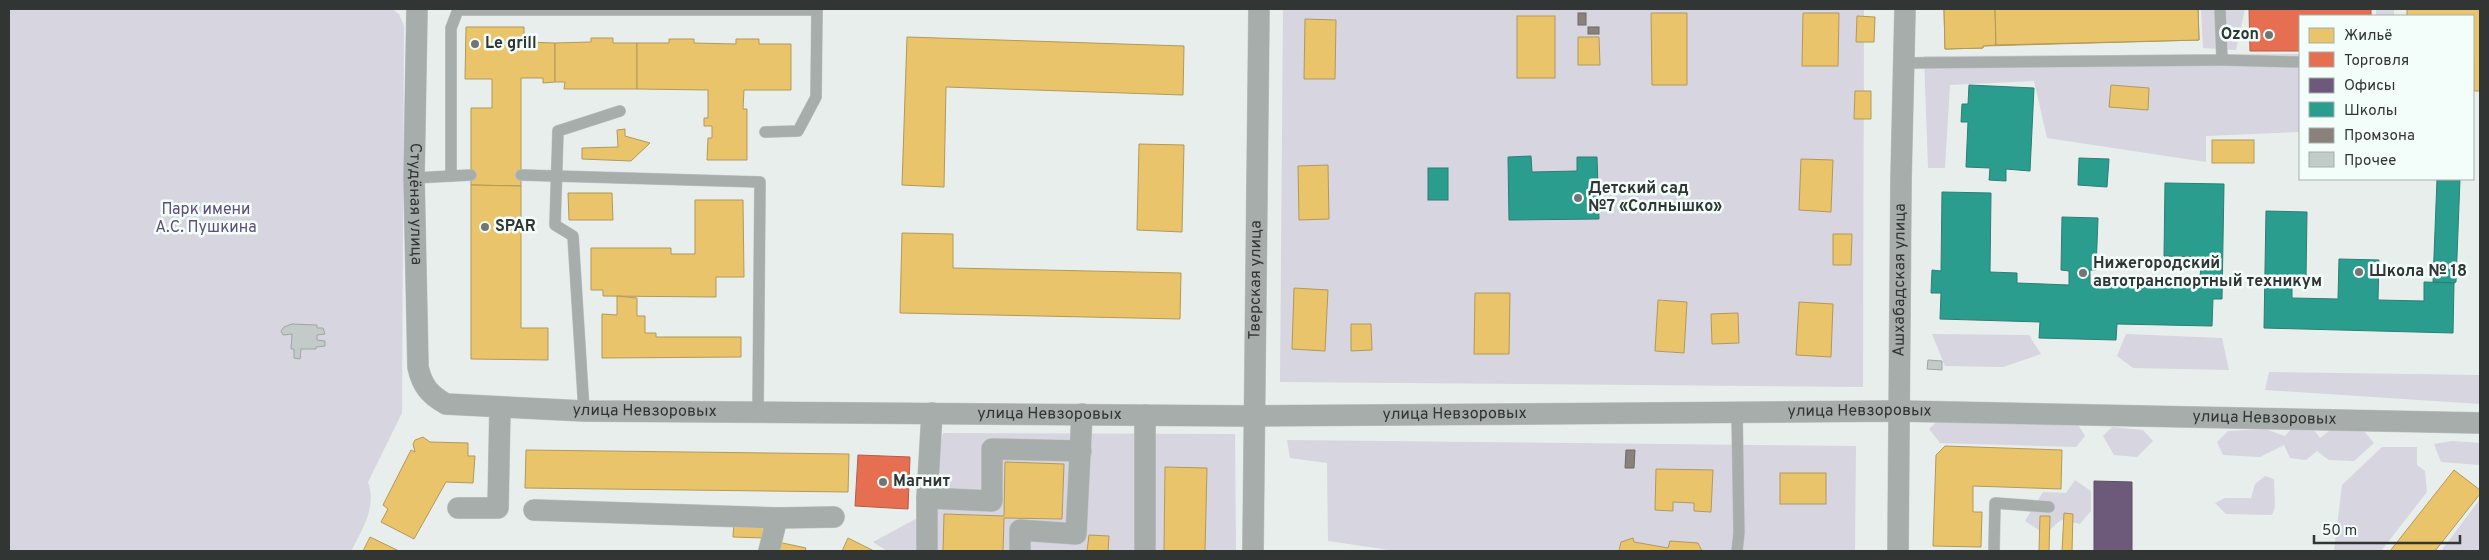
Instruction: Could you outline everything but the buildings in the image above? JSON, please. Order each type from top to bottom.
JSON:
[{"type":"street","name":"Студёная улица","points":[[417,9],[414,178],[418,367],[421,381],[431,395]]},
{"type":"street","name":"Тверская улица","points":[[1253,551],[1259,9]]},
{"type":"street","name":"Ашхабадская улица","points":[[1898,551],[1898,411],[1905,9]]},
{"type":"street","name":"улица Невзоровых","points":[[431,395],[446,404],[584,411],[1253,416],[1898,411],[2480,423]]},
{"type":"street","points":[[458,508],[498,508],[500,408]]},
{"type":"street","points":[[927,551],[927,498],[932,413]]},
{"type":"street","points":[[1020,551],[1020,530],[1076,534],[1082,414]]},
{"type":"street","points":[[1145,415],[1145,551]]},
{"type":"street","points":[[927,498],[992,501],[992,449],[1081,451]]},
{"type":"street","points":[[534,510],[777,518],[834,517]]},
{"type":"street","points":[[769,551],[777,518]]},
{"type":"lane","points":[[451,176],[451,28],[458,10],[817,9],[816,98],[798,131],[765,132]]},
{"type":"lane","points":[[2220,9],[2222,60]]},
{"type":"lane","points":[[1904,63],[2222,60],[2299,62]]},
{"type":"lane","points":[[584,411],[573,236],[555,226],[558,131],[620,111]]},
{"type":"lane","points":[[521,175],[760,182],[758,412]]},
{"type":"lane","points":[[414,178],[471,176]]},
{"type":"lane","points":[[1737,412],[1737,551]]},
{"type":"lane","points":[[1994,551],[1995,503],[2049,507]]},
{"type":"green space","name":"Парк имени А.С. Пушкина","points":[[9,9],[392,9],[399,14],[404,26],[402,413],[368,482],[371,500],[367,518],[351,551],[9,551]]},
{"type":"green space","points":[[1283,9],[1864,9],[1863,387],[1280,382]]},
{"type":"green space","points":[[2201,9],[2245,9],[2236,50],[2203,48]]},
{"type":"green space","points":[[2376,9],[2394,9],[2394,15],[2376,15]]},
{"type":"green space","points":[[2299,54],[2299,132],[2206,136],[2206,162],[2047,138],[2034,81],[1950,85],[1945,168],[1928,168],[1924,56]]},
{"type":"green space","points":[[1932,334],[2029,335],[2041,354],[2003,367],[1945,366]]},
{"type":"green space","points":[[2126,334],[2222,338],[2229,370],[2133,368],[2117,356]]},
{"type":"green space","points":[[2269,372],[2480,375],[2480,404],[2265,390]]},
{"type":"green space","points":[[1941,418],[2077,423],[2085,436],[2076,447],[1940,443],[1929,429]]},
{"type":"green space","points":[[2112,427],[2143,430],[2153,441],[2137,457],[2114,455],[2103,436]]},
{"type":"green space","points":[[2292,428],[2314,430],[2320,438],[2333,428],[2363,430],[2374,443],[2354,461],[2329,460],[2317,451],[2306,460],[2290,458],[2284,445],[2260,457],[2223,455],[2217,442],[2228,431],[2265,429],[2285,436]]},
{"type":"green space","points":[[943,433],[1235,434],[1236,551],[887,551],[873,542],[921,516]]},
{"type":"green space","points":[[1287,440],[1856,446],[1855,551],[1396,551],[1328,541],[1327,463],[1290,458]]},
{"type":"green space","points":[[2452,441],[2480,443],[2480,465],[2441,462],[2434,444]]},
{"type":"green space","points":[[2382,447],[2417,447],[2417,465],[2425,471],[2427,492],[2381,551],[2334,551],[2342,485]]},
{"type":"green space","points":[[2265,476],[2274,479],[2275,507],[2272,515],[2226,514],[2215,503],[2225,498],[2251,498],[2255,484]]},
{"type":"green space","points":[[2075,480],[2091,491],[2091,511],[2080,524],[2061,520],[2045,534],[2025,521],[2043,492],[2066,493]]},
{"type":"green space","points":[[2480,499],[2480,551],[2441,551]]},
{"type":"place","name":"Ozon","points":[[2269,35]]},
{"type":"place","name":"Le grill","points":[[475,44]]},
{"type":"place","name":"Детский сад №7 «Солнышко»","points":[[1578,198]]},
{"type":"place","name":"SPAR","points":[[485,227]]},
{"type":"place","name":"Школа № 18","points":[[2359,272]]},
{"type":"place","name":"Нижегородский автотранспортный техникум","points":[[2083,273]]},
{"type":"place","name":"Магнит","points":[[883,482]]}]
